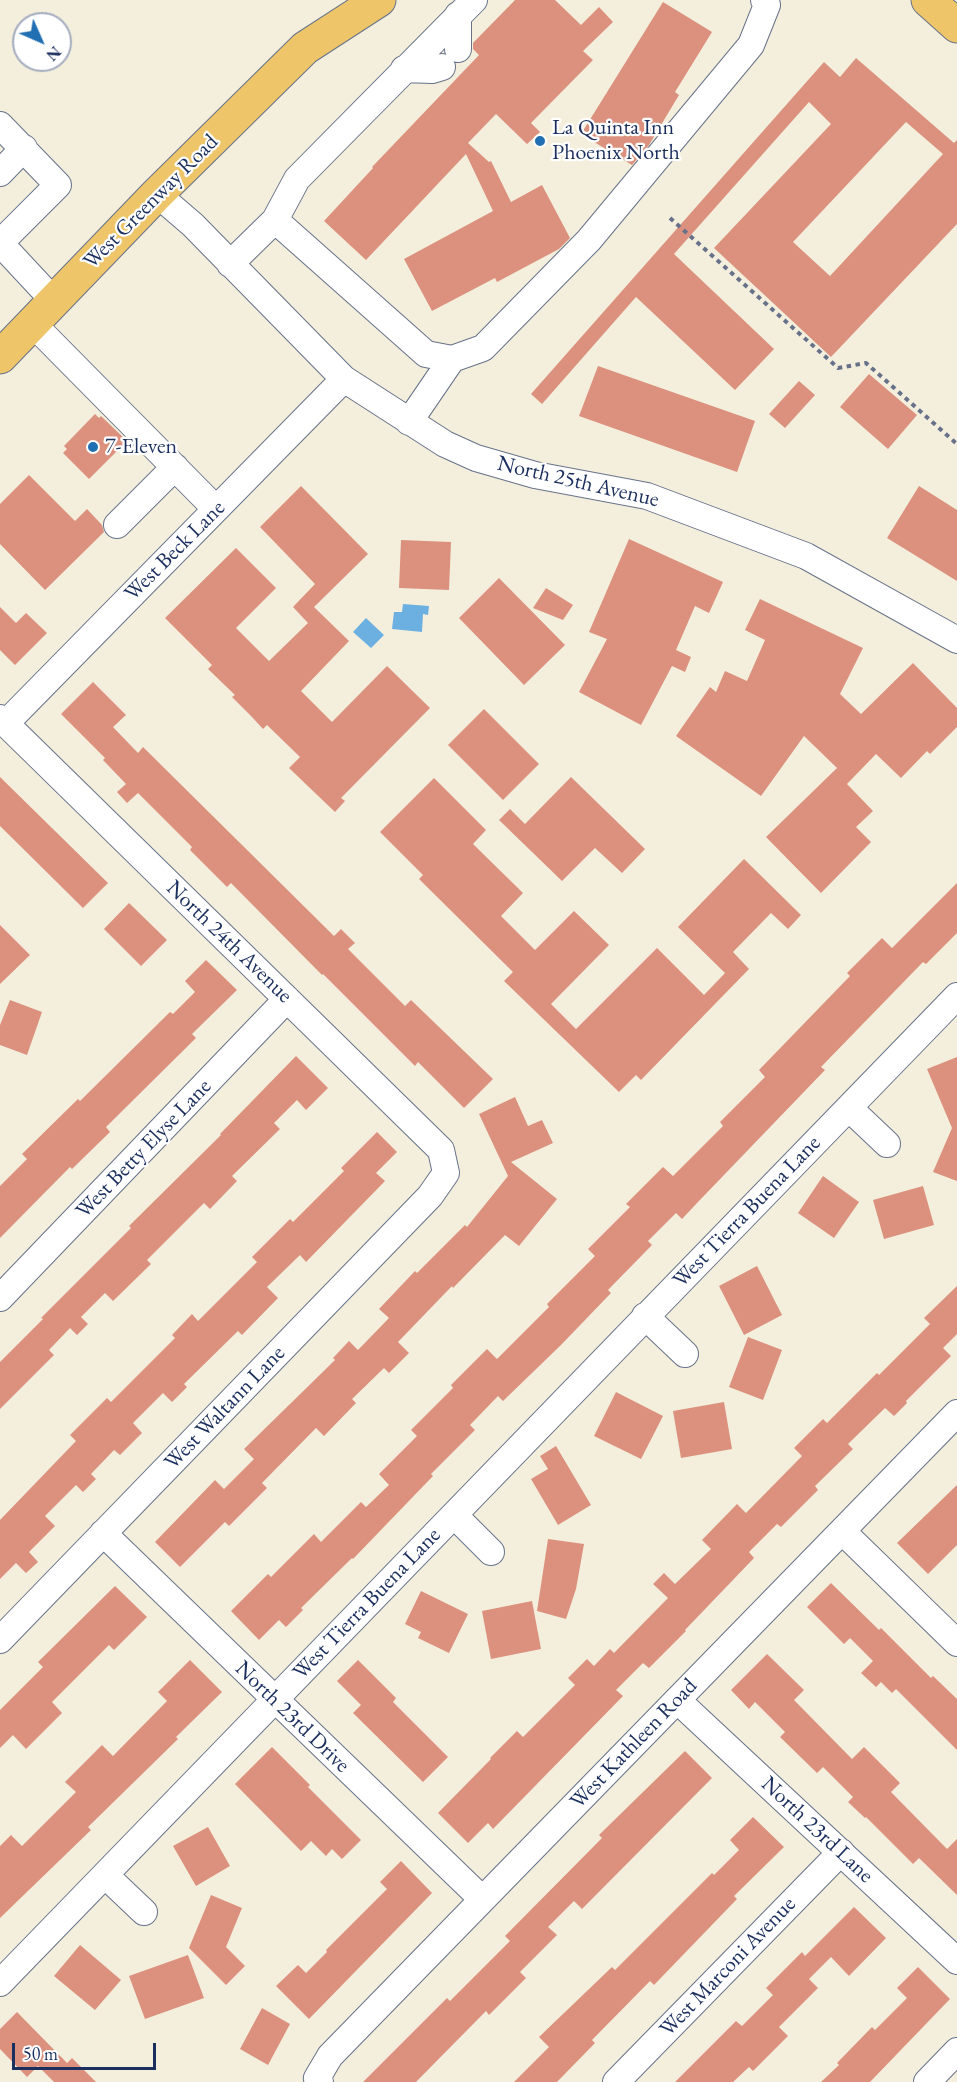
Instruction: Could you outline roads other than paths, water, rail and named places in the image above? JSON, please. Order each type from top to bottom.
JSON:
[{"type":"main road","name":"West Greenway Road","points":[[305,48],[332,0]]},
{"type":"main road","name":"West Greenway Road","points":[[0,357],[157,194],[305,48],[379,0]]},
{"type":"main road","points":[[928,0],[957,26]]},
{"type":"street","points":[[275,220],[426,354],[452,358],[483,348],[589,240],[751,45],[767,5],[764,0]]},
{"type":"street","points":[[404,69],[432,70],[450,58],[466,8]]},
{"type":"street","points":[[230,264],[275,220],[297,179],[466,8]]},
{"type":"street","points":[[0,125],[58,185],[0,243],[43,312],[175,467],[216,509]]},
{"type":"street","points":[[0,173],[24,148]]},
{"type":"street","name":"North 25th Avenue","points":[[157,194],[193,225],[344,379],[445,444],[476,458],[535,476],[647,496],[814,559],[957,640]]},
{"type":"street","points":[[409,422],[452,358]]},
{"type":"street","name":"West Beck Lane","points":[[3,720],[344,379]]},
{"type":"street","points":[[117,525],[175,467]]},
{"type":"street","name":"North 24th Avenue","points":[[3,720],[441,1150],[446,1173]]},
{"type":"street","name":"West Tierra Buena Lane","points":[[0,1983],[957,996]]},
{"type":"street","name":"West Betty Elyse Lane","points":[[0,1298],[287,999]]},
{"type":"street","points":[[849,1108],[887,1144]]},
{"type":"street","name":"West Waltann Lane","points":[[0,1640],[430,1196],[446,1173]]},
{"type":"street","points":[[645,1316],[685,1354]]},
{"type":"street","name":"West Kathleen Road","points":[[318,2080],[330,2056],[957,1413]]},
{"type":"street","name":"West Tierra Buena Lane","points":[[454,1515],[491,1552]]},
{"type":"street","points":[[842,1532],[957,1643]]},
{"type":"street","name":"North 23rd Drive","points":[[104,1533],[482,1899]]},
{"type":"street","name":"North 23rd Lane","points":[[677,1700],[957,1961]]},
{"type":"street","name":"West Marconi Avenue","points":[[616,2082],[841,1852]]},
{"type":"street","points":[[105,1875],[144,1912]]},
{"type":"street","points":[[927,2082],[957,2051]]},
{"type":"water","points":[[403,604],[429,606],[428,615],[423,614],[422,632],[392,629],[394,612],[402,612]]},
{"type":"water","points":[[366,618],[384,635],[371,648],[353,632]]},
{"type":"place","name":"La Quinta Inn Phoenix North","points":[[540,141]]},
{"type":"place","name":"7-Eleven","points":[[93,447]]}]
